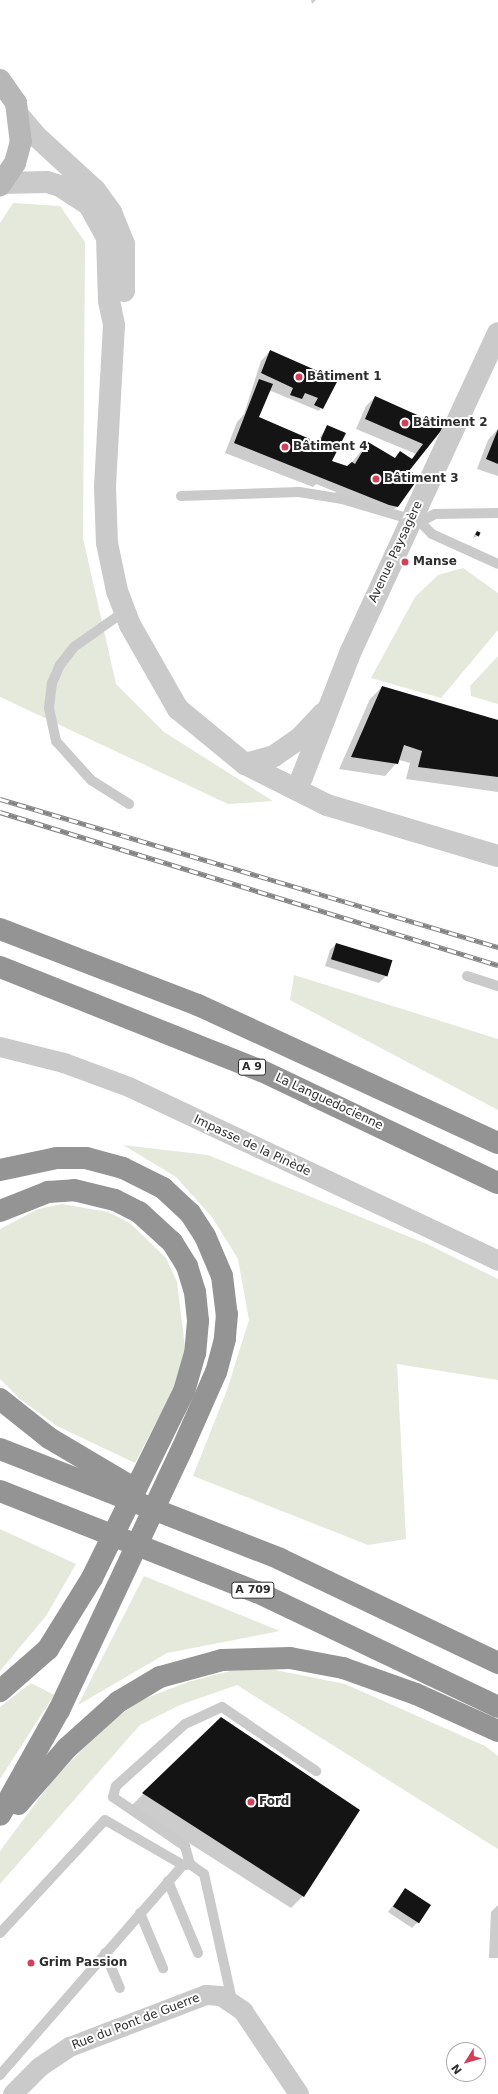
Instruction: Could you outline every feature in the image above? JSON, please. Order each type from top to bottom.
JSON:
[{"type":"highway","points":[[0,929],[205,1008],[498,1143]]},
{"type":"highway","name":"La Languedocienne","points":[[0,967],[262,1072],[498,1183]]},
{"type":"highway","points":[[0,1170],[57,1158],[111,1163],[162,1188],[198,1224],[222,1276],[227,1324],[216,1372],[182,1449],[59,1710],[0,1815]]},
{"type":"highway","points":[[0,1211],[48,1192],[87,1192],[115,1200],[139,1212],[172,1242],[187,1266],[195,1292],[197,1338],[184,1391],[92,1578],[48,1649],[0,1691]]},
{"type":"highway","points":[[0,1399],[49,1438],[193,1522]]},
{"type":"highway","points":[[0,1449],[193,1522],[352,1590],[498,1662]]},
{"type":"highway","name":"A 709","points":[[0,1491],[243,1586],[498,1707]]},
{"type":"highway","points":[[0,1824],[52,1764],[106,1711],[145,1684],[199,1664],[273,1657],[326,1664],[382,1681],[498,1731]]},
{"type":"main road","points":[[0,80],[16,103],[20,117],[21,141],[17,156],[1,184]]},
{"type":"street","points":[[20,117],[36,136],[95,190],[121,231],[126,260],[124,302],[114,324]]},
{"type":"street","points":[[1,184],[47,182],[60,186],[89,205],[107,237],[110,301],[114,324],[105,487],[107,543],[125,611],[150,665],[178,709],[245,764],[327,805],[498,856]]},
{"type":"street","name":"Avenue Paysagère","points":[[297,790],[328,708],[415,520],[498,332]]},
{"type":"street","name":"Avenue Paysagère","points":[[245,764],[280,752],[300,738],[328,708]]},
{"type":"street","name":"Impasse de la Pinède","points":[[0,1047],[64,1064],[129,1088],[498,1261]]},
{"type":"street","name":"Rue du Pont de Guerre","points":[[14,2094],[40,2067],[70,2047],[190,1998],[206,1995],[232,2000]]},
{"type":"street","points":[[232,2000],[243,2011],[299,2094]]},
{"type":"lane","points":[[181,496],[299,492],[342,499],[415,520],[432,534],[498,564]]},
{"type":"lane","points":[[415,520],[435,514],[498,512]]},
{"type":"lane","points":[[125,611],[74,647],[60,665],[52,683],[49,708],[56,741],[91,780],[129,804]]},
{"type":"lane","points":[[467,976],[498,986]]},
{"type":"lane","points":[[0,2075],[168,1881],[186,1864],[185,1846],[113,1797],[116,1786],[184,1724],[222,1707],[316,1770]]},
{"type":"lane","points":[[0,1933],[105,1820],[204,1874],[232,2000]]},
{"type":"lane","points":[[168,1881],[198,1953]]},
{"type":"lane","points":[[140,1913],[163,1968]]},
{"type":"lane","points":[[105,1953],[120,1988]]},
{"type":"shaded area","points":[[13,203],[60,206],[85,242],[83,538],[116,684],[164,732],[273,801],[228,804],[0,697],[0,223]]},
{"type":"shaded area","points":[[463,568],[498,593],[498,630],[441,698],[371,678],[415,597],[438,575]]},
{"type":"shaded area","points":[[498,656],[498,704],[471,696],[470,686]]},
{"type":"shaded area","points":[[294,975],[498,1039],[498,1110],[290,1000]]},
{"type":"shaded area","points":[[123,1145],[208,1155],[427,1244],[498,1279],[498,1380],[397,1364],[406,1539],[368,1545],[193,1476],[227,1390],[249,1320],[238,1259],[212,1217],[176,1177]]},
{"type":"shaded area","points":[[62,1204],[108,1212],[130,1223],[166,1258],[177,1282],[185,1347],[177,1382],[135,1463],[57,1426],[20,1399],[0,1379],[0,1229],[38,1209]]},
{"type":"shaded area","points":[[0,1529],[76,1564],[46,1616],[0,1671]]},
{"type":"shaded area","points":[[144,1576],[280,1631],[167,1653],[78,1705]]},
{"type":"shaded area","points":[[265,1668],[345,1684],[485,1746],[498,1756],[498,1849],[237,1685],[180,1705],[140,1725],[0,1884],[0,1851],[52,1781],[106,1725],[141,1700],[188,1682],[230,1671]]},
{"type":"shaded area","points":[[31,1683],[54,1695],[0,1779],[0,1707]]},
{"type":"building","name":"Bâtiment 1","points":[[270,350],[338,380],[323,409],[314,405],[318,398],[305,393],[302,399],[290,395],[293,388],[261,373]]},
{"type":"building","points":[[259,379],[273,384],[259,417],[319,443],[327,425],[346,433],[332,461],[347,466],[352,462],[355,464],[368,442],[395,458],[400,451],[412,459],[423,444],[365,419],[375,396],[444,427],[409,471],[420,476],[398,507],[389,505],[234,443]]},
{"type":"building","points":[[498,429],[498,464],[486,459]]},
{"type":"building","points":[[477,531],[481,533],[479,536],[475,535]]},
{"type":"building","points":[[382,686],[498,720],[498,777],[418,767],[422,751],[404,745],[398,764],[351,757]]},
{"type":"building","points":[[336,943],[392,960],[387,977],[331,959]]},
{"type":"building","name":"Ford","points":[[221,1717],[360,1810],[304,1897],[142,1793]]},
{"type":"building","points":[[405,1888],[431,1905],[419,1923],[393,1906]]},
{"type":"railway","points":[[0,799],[498,947]]},
{"type":"railway","points":[[0,812],[498,965]]},
{"type":"place","name":"Bâtiment 1","points":[[299,377]]},
{"type":"place","name":"Bâtiment 2","points":[[405,423]]},
{"type":"place","name":"Bâtiment 4","points":[[285,447]]},
{"type":"place","name":"Bâtiment 3","points":[[376,479]]},
{"type":"place","name":"Manse","points":[[405,562]]},
{"type":"place","name":"Ford","points":[[251,1802]]},
{"type":"place","name":"Grim Passion","points":[[31,1963]]}]
